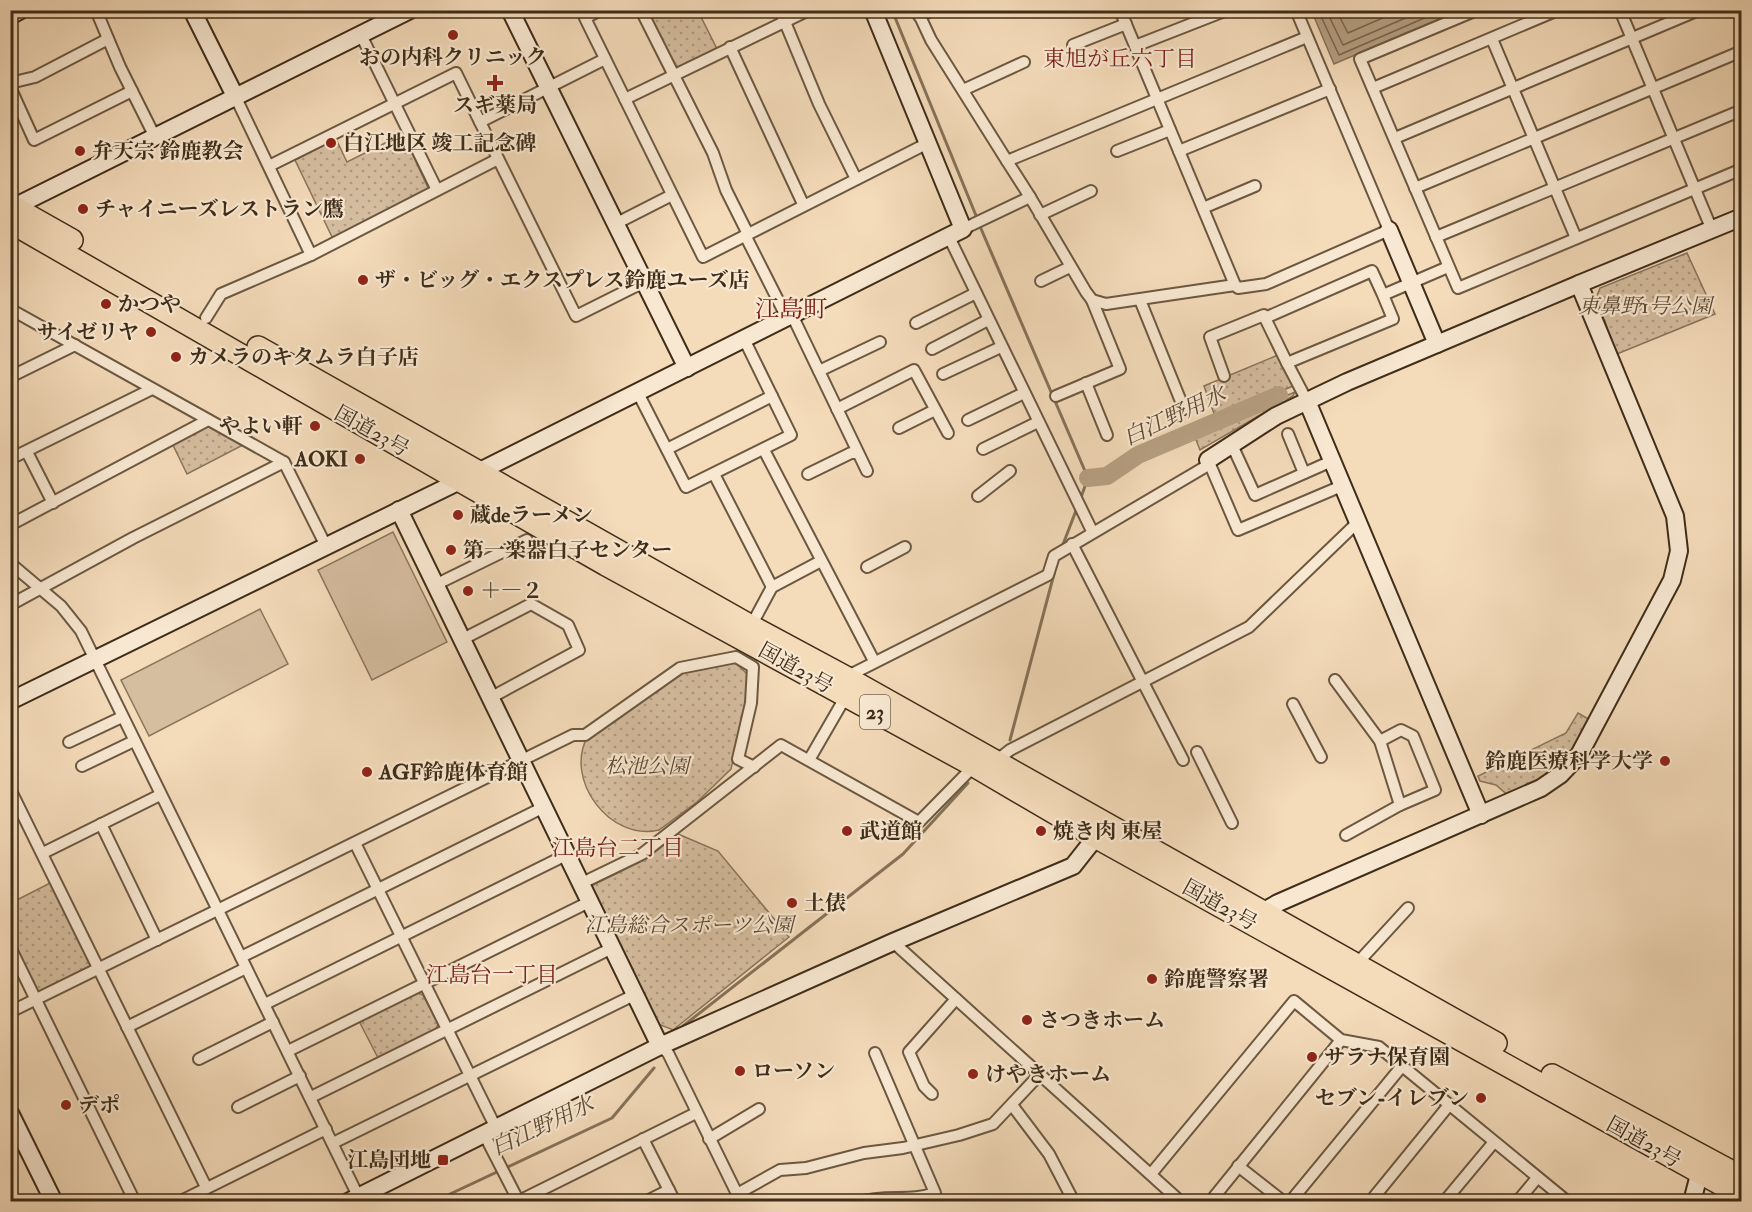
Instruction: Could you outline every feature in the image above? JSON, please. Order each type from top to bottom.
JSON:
[{"type":"highway","name":"国道23号","points":[[12,211],[368,411],[480,471],[751,626],[974,766],[1102,830],[1702,1164],[1742,1196]]},
{"type":"highway","name":"国道23号","points":[[12,211],[343,416],[460,480],[606,565],[996,761],[1102,830]]},
{"type":"highway","name":"国道23号","points":[[1702,1164],[1742,1177]]},
{"type":"street","points":[[10,16],[21,10]]},
{"type":"street","points":[[96,10],[155,137]]},
{"type":"street","points":[[192,10],[311,255]]},
{"type":"street","points":[[12,211],[410,10]]},
{"type":"street","points":[[510,10],[687,368]]},
{"type":"street","points":[[600,10],[585,18],[703,257],[803,204],[928,143]]},
{"type":"street","points":[[642,10],[713,153],[726,190],[746,234],[819,371],[867,471]]},
{"type":"street","points":[[625,99],[730,47],[782,16],[809,10]]},
{"type":"street","points":[[873,10],[928,143],[960,230],[976,293],[1092,531]]},
{"type":"street","points":[[933,10],[918,14],[1092,300],[1120,369],[1056,396]]},
{"type":"street","points":[[1120,10],[1238,288],[1266,284],[1389,230]]},
{"type":"street","points":[[1135,46],[1227,10]]},
{"type":"street","points":[[1296,10],[1437,344]]},
{"type":"street","points":[[1477,10],[1360,59],[1458,288],[1742,169]]},
{"type":"street","points":[[1372,88],[1558,10]]},
{"type":"street","points":[[1620,10],[1712,230]]},
{"type":"street","points":[[1395,138],[1699,10]]},
{"type":"street","points":[[782,16],[819,104],[856,179]]},
{"type":"street","points":[[1073,45],[1126,24]]},
{"type":"street","points":[[361,35],[437,190]]},
{"type":"street","points":[[1007,161],[1307,37]]},
{"type":"street","points":[[108,39],[35,77],[10,85],[34,140],[132,91]]},
{"type":"street","points":[[1492,39],[1576,238]]},
{"type":"street","points":[[730,47],[803,204]]},
{"type":"street","points":[[1415,188],[1742,51]]},
{"type":"street","points":[[480,122],[605,59]]},
{"type":"street","points":[[963,90],[1024,62]]},
{"type":"street","points":[[269,166],[456,73],[576,316],[644,282]]},
{"type":"street","points":[[1179,151],[1329,89]]},
{"type":"street","points":[[1436,237],[1742,110]]},
{"type":"street","points":[[1117,151],[1170,130]]},
{"type":"street","points":[[206,318],[221,294],[311,255],[431,196],[437,190],[498,159]]},
{"type":"street","points":[[1203,208],[1255,186]]},
{"type":"street","points":[[1040,215],[1091,191]]},
{"type":"street","points":[[617,223],[672,195]]},
{"type":"street","points":[[10,701],[638,393],[1030,197]]},
{"type":"street","points":[[809,760],[846,686],[874,661],[1048,575],[1054,556],[1209,462],[1276,416],[1437,344],[1742,217]]},
{"type":"street","points":[[1041,281],[1070,267]]},
{"type":"street","points":[[1383,295],[1448,267]]},
{"type":"street","points":[[1224,376],[1210,337],[1263,313],[1372,272],[1392,319],[1287,363]]},
{"type":"street","points":[[1260,918],[1541,788],[1579,755],[1672,580],[1678,559],[1679,535],[1675,516],[1579,284]]},
{"type":"street","points":[[1092,300],[1106,304],[1235,285]]},
{"type":"street","points":[[916,323],[976,293]]},
{"type":"street","points":[[1140,300],[1184,409]]},
{"type":"street","points":[[10,309],[284,462],[326,546]]},
{"type":"street","points":[[1263,313],[1334,460],[1481,815]]},
{"type":"street","points":[[932,349],[988,320]]},
{"type":"street","points":[[638,393],[686,487],[764,450],[791,435],[744,339]]},
{"type":"street","points":[[819,371],[880,342]]},
{"type":"street","points":[[10,378],[75,345]]},
{"type":"street","points":[[944,374],[1001,347]]},
{"type":"street","points":[[837,409],[914,370],[948,433]]},
{"type":"street","points":[[1086,383],[1107,435]]},
{"type":"street","points":[[10,459],[152,389]]},
{"type":"street","points":[[968,420],[1024,393]]},
{"type":"street","points":[[667,449],[772,396]]},
{"type":"street","points":[[899,428],[935,410]]},
{"type":"street","points":[[10,525],[208,420]]},
{"type":"street","points":[[983,449],[1038,422]]},
{"type":"street","points":[[1288,434],[1304,473]]},
{"type":"street","points":[[1232,445],[1255,495],[1334,460]]},
{"type":"street","points":[[764,450],[874,661]]},
{"type":"street","points":[[27,452],[53,503]]},
{"type":"street","points":[[808,474],[851,453],[857,453]]},
{"type":"street","points":[[10,605],[133,537],[284,462]]},
{"type":"street","points":[[1209,462],[1238,530],[1344,485]]},
{"type":"street","points":[[978,496],[1010,471]]},
{"type":"street","points":[[714,474],[772,587]]},
{"type":"street","points":[[399,510],[634,995],[660,1046],[668,1053],[739,1198],[780,1170],[806,1168],[864,1153],[959,1136],[993,1124],[1040,1074]]},
{"type":"street","points":[[996,761],[1010,750],[1249,627],[1359,521]]},
{"type":"street","points":[[435,585],[527,540]]},
{"type":"street","points":[[1069,547],[1182,760]]},
{"type":"street","points":[[867,567],[905,548]]},
{"type":"street","points":[[751,626],[772,587],[821,561]]},
{"type":"street","points":[[10,563],[42,589],[75,622],[327,1129],[356,1200],[660,1046],[893,942],[1073,866],[1102,830]]},
{"type":"street","points":[[461,640],[531,604],[568,625],[579,650],[490,698]]},
{"type":"street","points":[[10,1012],[573,735],[585,735],[680,668],[736,657],[753,668],[751,703],[738,759],[754,767]]},
{"type":"street","points":[[1335,680],[1380,741],[1400,805]]},
{"type":"street","points":[[1293,704],[1321,757]]},
{"type":"street","points":[[69,742],[122,717]]},
{"type":"street","points":[[1346,835],[1400,805],[1435,790],[1413,736],[1401,730],[1380,741]]},
{"type":"street","points":[[82,766],[134,741]]},
{"type":"street","points":[[580,884],[642,854],[782,746],[919,822],[974,766]]},
{"type":"street","points":[[1197,752],[1232,823]]},
{"type":"street","points":[[10,789],[206,1187]]},
{"type":"street","points":[[43,853],[160,795]]},
{"type":"street","points":[[242,957],[542,808]]},
{"type":"street","points":[[101,824],[158,940]]},
{"type":"street","points":[[355,843],[471,1076],[499,1164],[518,1201],[696,1113]]},
{"type":"street","points":[[265,1004],[566,855]]},
{"type":"street","points":[[288,1051],[589,902]]},
{"type":"street","points":[[1363,957],[1408,908]]},
{"type":"street","points":[[893,942],[1181,1202]]},
{"type":"street","points":[[10,947],[135,1202]]},
{"type":"street","points":[[311,1097],[612,948]]},
{"type":"street","points":[[127,1027],[246,968]]},
{"type":"street","points":[[333,1143],[634,995]]},
{"type":"street","points":[[932,1094],[924,1086],[909,1052],[956,999]]},
{"type":"street","points":[[1151,1174],[1294,1001],[1341,1040],[1379,1047],[1568,1202]]},
{"type":"street","points":[[199,1059],[273,1022]]},
{"type":"street","points":[[1210,1202],[1341,1040]]},
{"type":"street","points":[[860,1202],[880,1198],[920,1199],[935,1193],[875,1053]]},
{"type":"street","points":[[1290,1202],[1402,1066]]},
{"type":"street","points":[[238,1107],[300,1076]]},
{"type":"street","points":[[1012,1105],[1049,1154],[1074,1202]]},
{"type":"street","points":[[1370,1202],[1449,1106]]},
{"type":"street","points":[[709,1139],[759,1109]]},
{"type":"street","points":[[10,1113],[54,1202]]},
{"type":"street","points":[[179,1202],[327,1129]]},
{"type":"street","points":[[643,1139],[675,1202]]},
{"type":"street","points":[[1444,1202],[1494,1142]]},
{"type":"street","points":[[1692,1202],[1702,1164]]},
{"type":"street","points":[[1238,1166],[1284,1202]]},
{"type":"street","points":[[1517,1202],[1537,1178]]},
{"type":"street","points":[[645,1202],[669,1190]]},
{"type":"green space","points":[[647,11],[698,11],[717,49],[679,67],[675,65]]},
{"type":"green space","points":[[403,134],[429,190],[333,239],[295,160],[336,139],[347,162]]},
{"type":"green space","name":"東鼻野1号公園","points":[[1687,253],[1715,314],[1617,354],[1596,298],[1600,288]]},
{"type":"green space","points":[[1278,355],[1293,386],[1216,419],[1204,386]]},
{"type":"green space","points":[[1295,392],[1293,396],[1200,450],[1194,435]]},
{"type":"green space","points":[[207,425],[243,445],[187,474],[172,443]]},
{"type":"green space","points":[[393,532],[447,642],[372,680],[318,570]]},
{"type":"green space","points":[[260,609],[288,664],[149,736],[121,680]]},
{"type":"green space","name":"松池公園","points":[[730,661],[736,663],[751,678],[731,769],[697,802],[659,830],[641,831],[624,826],[608,817],[596,804],[587,788],[582,771],[582,753],[588,736],[680,672]]},
{"type":"green space","points":[[1578,713],[1592,721],[1583,737],[1567,759],[1539,781],[1510,797],[1496,785],[1480,781],[1478,776],[1566,733]]},
{"type":"green space","name":"江島総合スポーツ公園","points":[[678,834],[718,851],[789,937],[673,1030],[658,1024],[591,886],[646,859]]},
{"type":"green space","points":[[52,882],[92,964],[88,969],[41,993],[37,991],[11,937],[11,903]]},
{"type":"green space","points":[[415,992],[423,995],[438,1024],[435,1031],[381,1058],[377,1056],[360,1023],[362,1018]]},
{"type":"water","points":[[1317,10],[1458,11],[1334,64],[1312,12]]},
{"type":"waterway","points":[[892,10],[977,218]]},
{"type":"waterway","points":[[979,224],[1088,478],[1080,500]]},
{"type":"waterway","name":"白江野用水","points":[[1088,478],[1107,476],[1138,455],[1279,395]]},
{"type":"waterway","points":[[1062,547],[1077,508]]},
{"type":"waterway","points":[[1010,740],[1054,574]]},
{"type":"waterway","points":[[683,1026],[903,854],[968,783]]},
{"type":"waterway","name":"白江野用水","points":[[433,1202],[612,1118],[654,1068]]},
{"type":"place","name":"おの内科クリニック","points":[[453,35]]},
{"type":"place","name":"スギ薬局","points":[[495,83]]},
{"type":"place","name":"白江地区 竣工記念碑","points":[[331,143]]},
{"type":"place","name":"弁天宗 鈴鹿教会","points":[[80,151]]},
{"type":"place","name":"チャイニーズレストラン鷹","points":[[83,209]]},
{"type":"place","name":"ザ・ビッグ・エクスプレス鈴鹿ユーズ店","points":[[363,280]]},
{"type":"place","name":"かつや","points":[[106,304]]},
{"type":"place","name":"サイゼリヤ","points":[[151,332]]},
{"type":"place","name":"カメラのキタムラ白子店","points":[[176,357]]},
{"type":"place","name":"やよい軒","points":[[315,426]]},
{"type":"place","name":"AOKI","points":[[360,459]]},
{"type":"place","name":"蔵deラーメン","points":[[458,515]]},
{"type":"place","name":"第一楽器白子センター","points":[[451,550]]},
{"type":"place","name":"＋―２","points":[[468,591]]},
{"type":"place","name":"鈴鹿医療科学大学","points":[[1665,761]]},
{"type":"place","name":"AGF鈴鹿体育館","points":[[367,772]]},
{"type":"place","name":"武道館","points":[[847,831]]},
{"type":"place","name":"焼き肉 東屋","points":[[1041,831]]},
{"type":"place","name":"土俵","points":[[792,903]]},
{"type":"place","name":"鈴鹿警察署","points":[[1152,979]]},
{"type":"place","name":"さつきホーム","points":[[1027,1020]]},
{"type":"place","name":"サラナ保育園","points":[[1312,1057]]},
{"type":"place","name":"ローソン","points":[[740,1071]]},
{"type":"place","name":"けやきホーム","points":[[973,1074]]},
{"type":"place","name":"セブン-イレブン","points":[[1481,1098]]},
{"type":"place","name":"デポ","points":[[66,1105]]},
{"type":"place","name":"江島団地","points":[[443,1160]]},
{"type":"district","name":"東旭が丘六丁目","points":[[1120,58]]},
{"type":"district","name":"江島町","points":[[791,309]]},
{"type":"district","name":"江島台二丁目","points":[[618,847]]},
{"type":"district","name":"江島台一丁目","points":[[492,974]]}]
